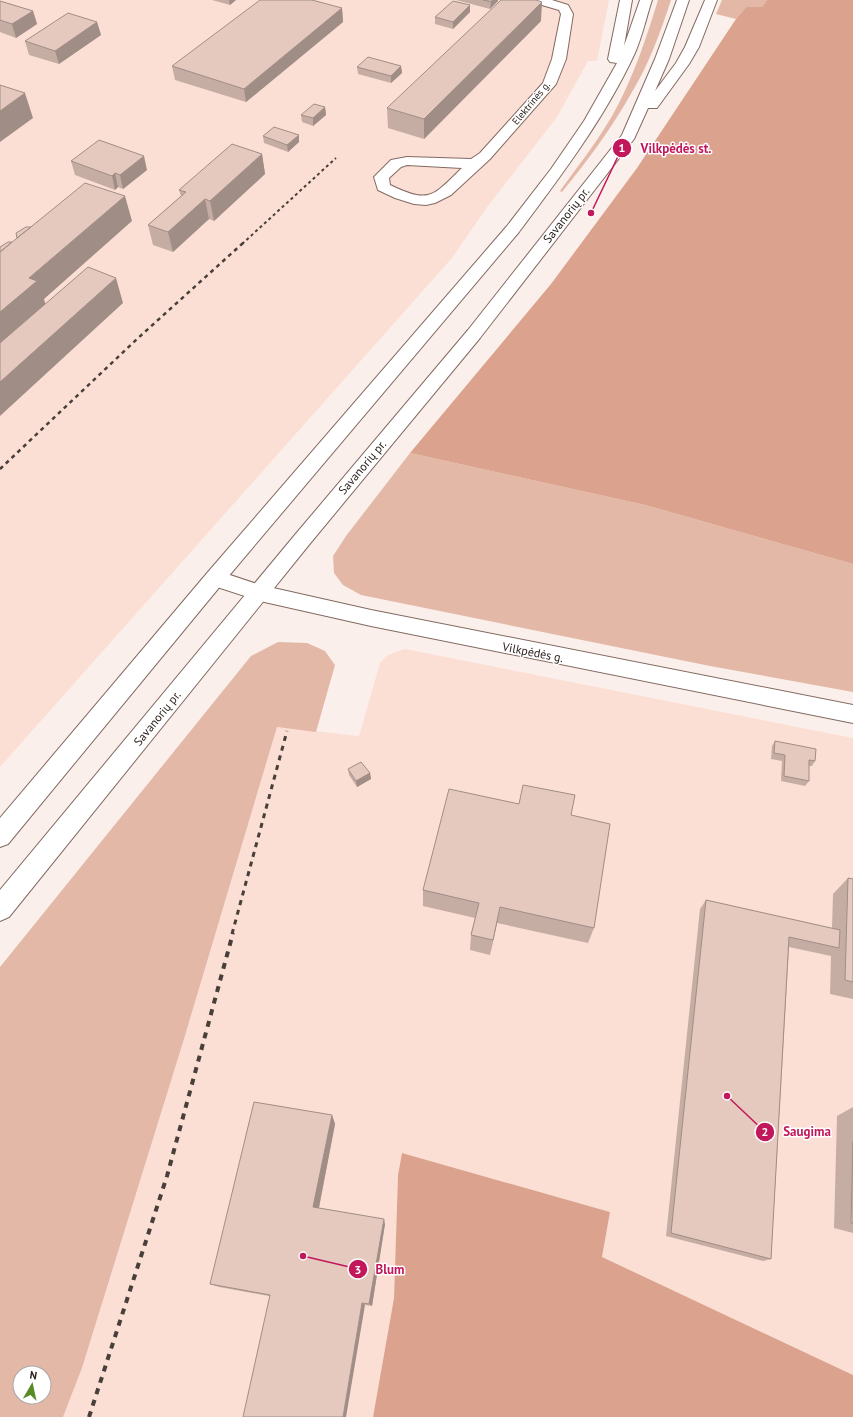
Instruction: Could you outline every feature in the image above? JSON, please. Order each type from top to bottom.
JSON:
[{"type":"main road","name":"Elektrinės g.","points":[[474,164],[407,161],[396,163],[381,177],[383,187],[402,196],[417,200],[432,200],[443,193],[474,164],[485,156],[549,84],[559,59],[567,14],[564,8],[538,0]]},
{"type":"main road","points":[[614,78],[616,50],[626,0]]},
{"type":"main road","points":[[0,836],[216,578],[513,229],[557,172],[591,121],[628,54],[646,0]]},
{"type":"main road","name":"Savanorių pr.","points":[[0,909],[301,541],[474,334],[628,136],[662,59],[683,0]]},
{"type":"main road","points":[[628,136],[689,53],[711,0]]},
{"type":"main road","name":"Vilkpėdės g.","points":[[216,578],[260,593],[417,628],[853,714]]},
{"type":"shaded area","points":[[0,0],[609,0],[597,61],[588,61],[557,117],[488,206],[452,258],[0,767]]},
{"type":"shaded area","points":[[658,0],[671,0],[659,35],[644,70],[608,131],[572,180],[562,192],[560,191],[598,138],[618,105],[640,54]]},
{"type":"shaded area","points":[[722,0],[767,0],[762,7],[746,7],[736,19],[716,14]]},
{"type":"shaded area","points":[[767,0],[853,0],[853,564],[645,505],[410,453],[551,284],[637,168],[736,19],[746,7],[762,7]]},
{"type":"shaded area","points":[[410,453],[645,505],[853,564],[853,692],[710,666],[361,595],[343,585],[334,573],[333,556],[346,536]]},
{"type":"shaded area","points":[[278,642],[307,643],[325,651],[335,665],[316,732],[277,727],[184,1039],[82,1368],[63,1417],[0,1417],[0,967],[251,656]]},
{"type":"shaded area","points":[[405,649],[853,738],[853,1375],[602,1257],[610,1212],[402,1153],[398,1175],[394,1298],[373,1417],[63,1417],[82,1368],[184,1039],[277,727],[359,736],[380,663],[388,655]]},
{"type":"shaded area","points":[[402,1153],[610,1212],[602,1257],[853,1375],[853,1417],[373,1417],[394,1298],[398,1175]]},
{"type":"building","points":[[260,0],[312,0],[342,8],[244,89],[172,66]]},
{"type":"building","points":[[501,0],[536,0],[542,2],[424,119],[387,108]]},
{"type":"building","points":[[0,1],[33,11],[12,24],[0,20]]},
{"type":"building","points":[[453,1],[470,5],[453,22],[435,17]]},
{"type":"building","points":[[68,13],[97,22],[55,51],[25,41]]},
{"type":"building","points":[[368,57],[401,66],[391,76],[357,67]]},
{"type":"building","points":[[0,85],[25,93],[0,111]]},
{"type":"building","points":[[314,104],[325,107],[313,118],[301,115]]},
{"type":"building","points":[[274,127],[299,135],[287,145],[263,136]]},
{"type":"building","points":[[99,140],[144,156],[120,175],[115,173],[112,176],[71,161]]},
{"type":"building","points":[[232,144],[262,154],[210,201],[205,199],[168,232],[148,225],[186,192],[179,190]]},
{"type":"building","points":[[85,183],[125,196],[29,278],[37,281],[0,312],[0,252]]},
{"type":"building","points":[[26,227],[31,227],[17,238],[16,233]]},
{"type":"building","points":[[8,242],[12,242],[0,252],[0,247]]},
{"type":"building","points":[[88,267],[116,278],[0,382],[0,343]]},
{"type":"building","points":[[775,741],[816,749],[815,761],[809,760],[809,781],[784,776],[785,755],[774,753]]},
{"type":"building","points":[[361,762],[370,773],[356,781],[348,769]]},
{"type":"building","points":[[523,785],[575,795],[571,815],[610,824],[594,928],[500,907],[493,940],[471,935],[479,903],[423,890],[449,789],[519,804]]},
{"type":"building","points":[[848,878],[853,879],[853,982],[845,980]]},
{"type":"building","points":[[706,900],[840,930],[839,948],[789,937],[771,1259],[671,1233]]},
{"type":"building","points":[[254,1102],[332,1115],[313,1207],[384,1219],[369,1304],[362,1303],[343,1417],[243,1417],[270,1295],[210,1284]]},
{"type":"building","points":[[853,1142],[853,1223],[851,1223]]},
{"type":"railway","points":[[242,244],[336,158]]},
{"type":"railway","points":[[0,469],[137,339],[243,243]]},
{"type":"railway","points":[[232,934],[287,731]]},
{"type":"railway","points":[[89,1417],[167,1176],[233,933]]},
{"type":"place","name":"Vilkpėdės st.","points":[[591,213]]},
{"type":"place","name":"Saugima","points":[[727,1096]]},
{"type":"place","name":"Blum","points":[[303,1256]]}]
